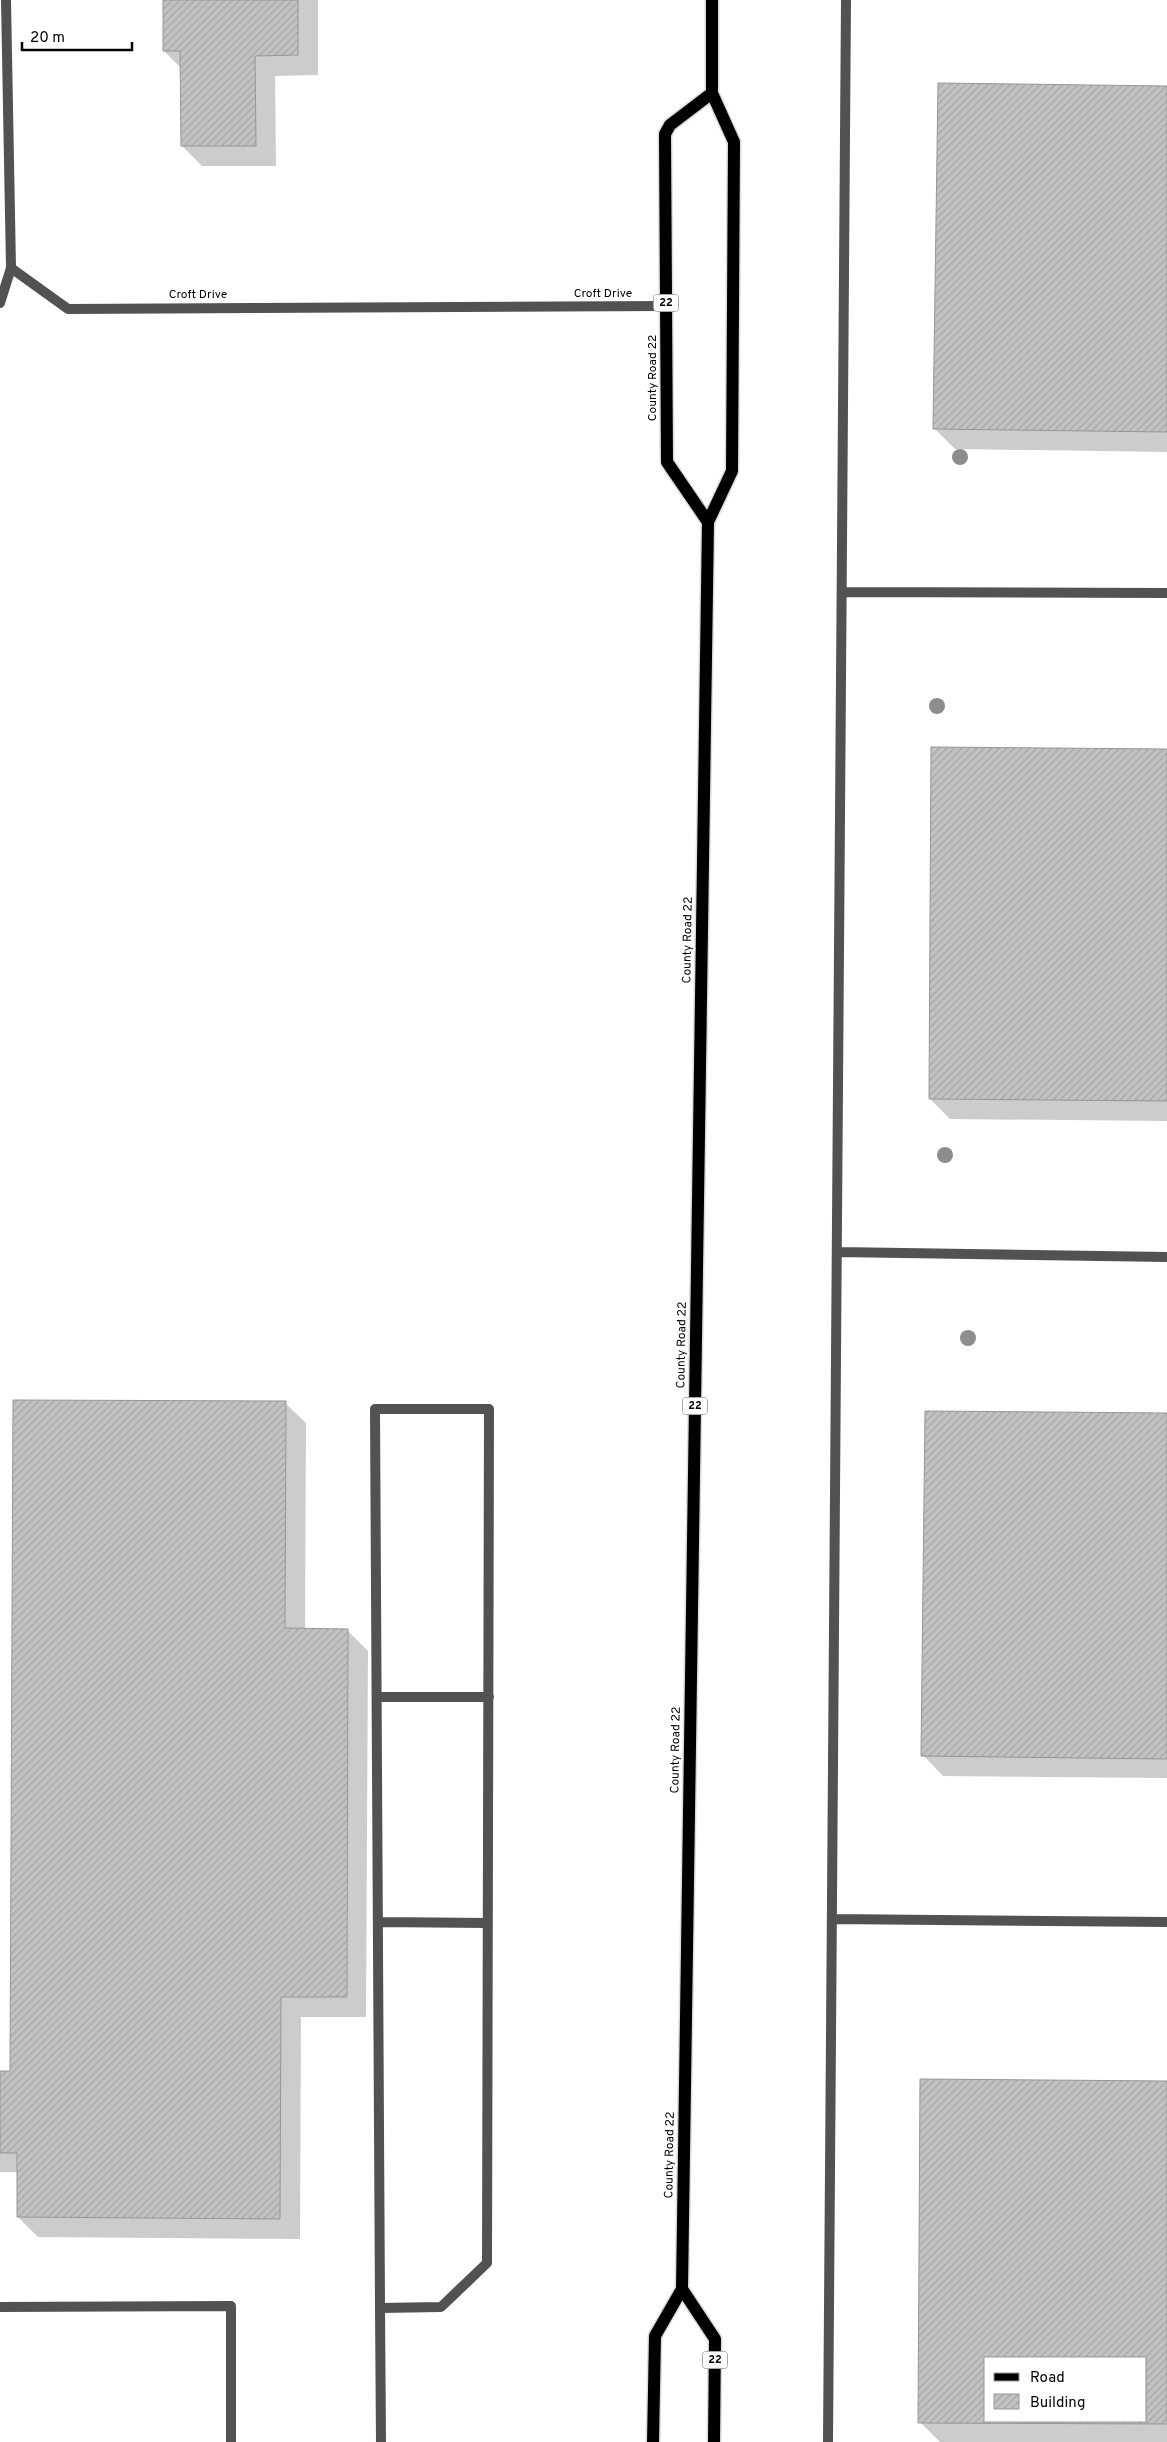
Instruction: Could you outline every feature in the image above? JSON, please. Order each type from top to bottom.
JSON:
[{"type":"main road","name":"County Road 22","points":[[653,2442],[655,2336],[682,2289],[708,522],[732,471],[734,142],[712,93],[712,0]]},
{"type":"main road","name":"County Road 22","points":[[708,522],[667,462],[665,134],[670,125],[712,93]]},
{"type":"main road","name":"22","points":[[682,2289],[715,2339],[714,2442]]},
{"type":"street","points":[[0,303],[11,268],[6,0]]},
{"type":"street","points":[[828,2442],[846,0]]},
{"type":"street","name":"Croft Drive","points":[[11,268],[68,308],[666,306]]},
{"type":"street","points":[[842,592],[1167,593]]},
{"type":"street","points":[[837,1252],[1167,1256]]},
{"type":"street","points":[[380,2308],[441,2307],[487,2263],[489,1408],[375,1409],[377,1697],[380,2308],[381,2442]]},
{"type":"street","points":[[377,1697],[489,1697]]},
{"type":"street","points":[[832,1919],[1167,1922]]},
{"type":"street","points":[[378,1922],[488,1923]]},
{"type":"street","points":[[0,2307],[231,2306],[231,2442]]},
{"type":"building","points":[[163,0],[298,0],[298,55],[255,56],[256,146],[181,146],[180,51],[163,51]]},
{"type":"building","points":[[938,83],[1167,86],[1167,432],[933,429]]},
{"type":"building","points":[[931,747],[1167,749],[1167,1101],[929,1099]]},
{"type":"building","points":[[13,1400],[286,1401],[285,1628],[348,1629],[347,1997],[281,1997],[280,2219],[17,2217],[17,2153],[0,2153],[0,2071],[10,2071]]},
{"type":"building","points":[[925,1411],[1167,1413],[1167,1759],[921,1756]]},
{"type":"building","points":[[920,2079],[1167,2081],[1167,2424],[918,2423]]}]
